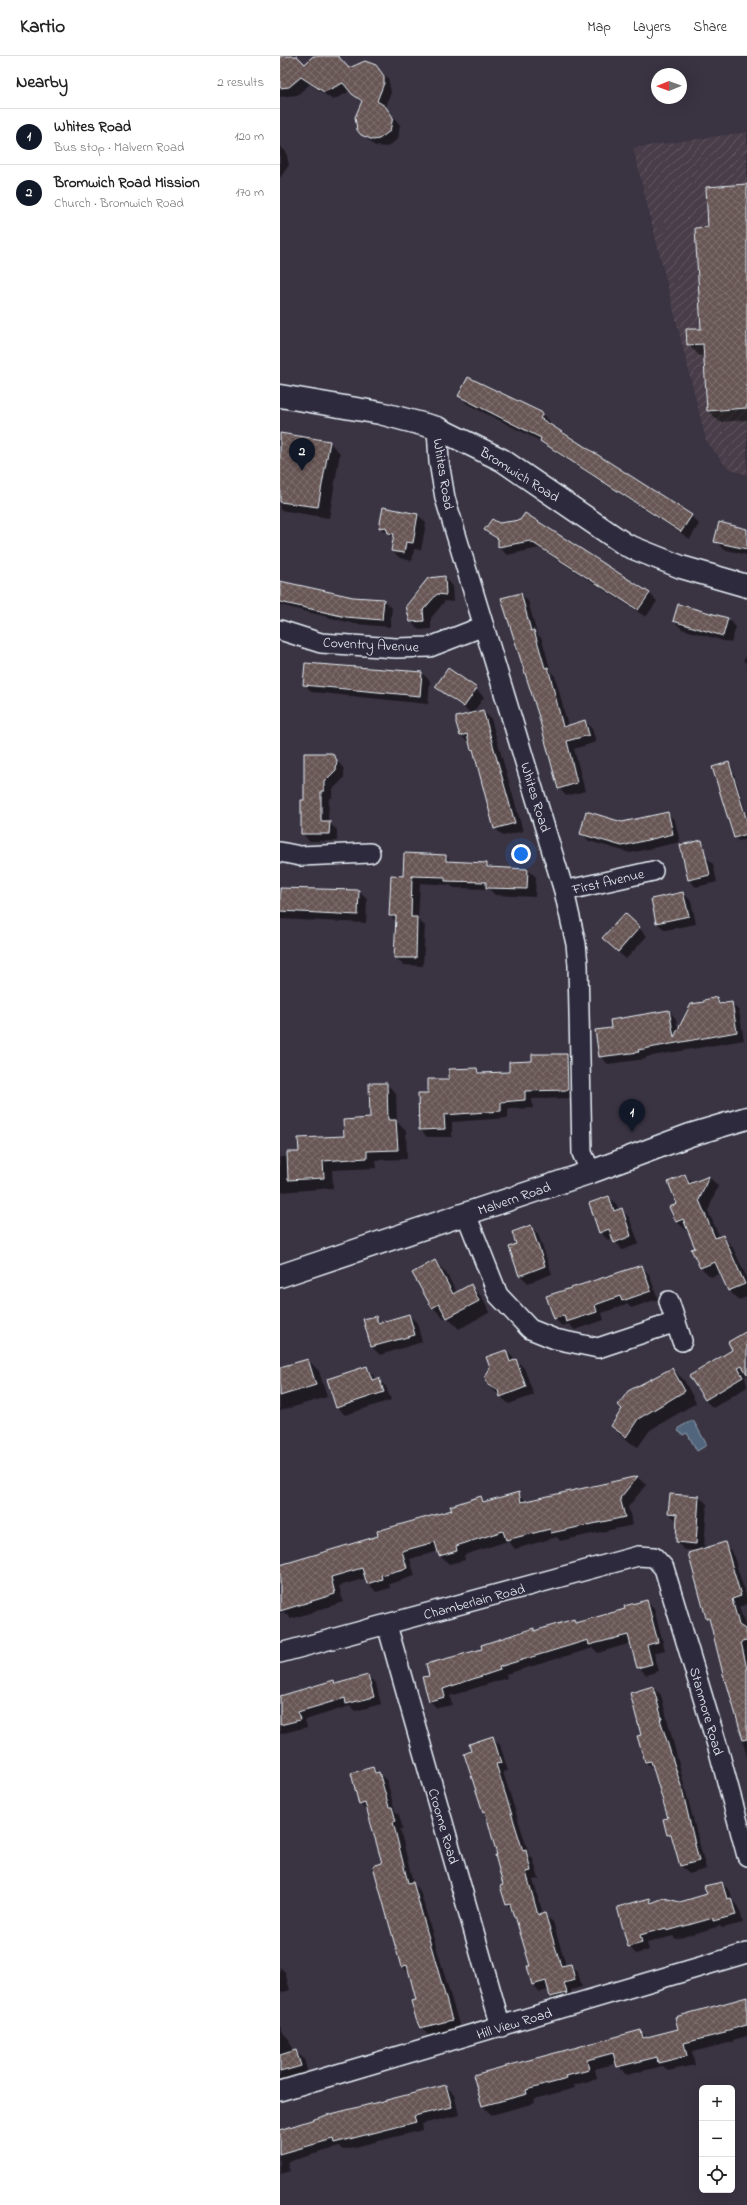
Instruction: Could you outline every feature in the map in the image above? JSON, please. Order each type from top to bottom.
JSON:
[{"type":"main road","name":"Bromwich Road","points":[[280,396],[380,414],[437,428],[502,460],[626,545],[682,567],[747,586]]},
{"type":"main road","name":"Malvern Road","points":[[280,1276],[591,1172],[690,1135],[747,1118]]},
{"type":"street","name":"Whites Road","points":[[437,428],[439,462],[445,498],[564,891],[576,944],[578,965],[582,1153],[591,1172]]},
{"type":"street","name":"Coventry Avenue","points":[[280,630],[321,643],[396,648],[430,647],[484,626]]},
{"type":"street","points":[[280,630],[280,637]]},
{"type":"street","points":[[280,852],[300,856],[370,853]]},
{"type":"street","name":"First Avenue","points":[[564,891],[653,871]]},
{"type":"street","points":[[466,1214],[498,1295],[530,1329],[555,1339],[598,1348],[676,1322]]},
{"type":"street","points":[[669,1301],[682,1341]]},
{"type":"street","name":"Chamberlain Road","points":[[280,1653],[638,1556],[654,1557],[664,1568]]},
{"type":"street","name":"Stanmore Road","points":[[664,1568],[718,1748],[747,1856]]},
{"type":"street","name":"Croome Road","points":[[387,1625],[501,2027]]},
{"type":"street","name":"Hill View Road","points":[[280,2091],[501,2027],[747,1953]]},
{"type":"shaded area","points":[[747,132],[747,475],[732,470],[724,464],[706,440],[633,148]]},
{"type":"water","points":[[693,1420],[707,1445],[697,1451],[687,1433],[683,1435],[678,1431],[680,1427]]},
{"type":"building","points":[[280,56],[297,56],[305,64],[313,56],[338,56],[349,68],[365,61],[376,65],[384,76],[384,83],[377,101],[385,106],[393,117],[390,131],[379,139],[373,140],[361,135],[357,130],[355,117],[362,101],[352,94],[343,83],[324,92],[301,77],[289,87],[280,88]]},
{"type":"building","points":[[747,184],[747,408],[707,411],[703,344],[687,345],[686,329],[701,329],[695,228],[708,227],[706,187]]},
{"type":"building","points":[[468,377],[543,413],[540,418],[692,515],[681,532],[540,441],[541,438],[458,396]]},
{"type":"building","points":[[280,433],[330,441],[318,507],[280,502]]},
{"type":"building","points":[[383,507],[418,514],[413,543],[406,542],[404,553],[391,551],[394,534],[388,533],[386,527],[379,528]]},
{"type":"building","points":[[525,513],[650,593],[638,610],[530,541],[498,547],[498,539],[484,530],[492,519],[499,523],[520,520]]},
{"type":"building","points":[[719,522],[747,529],[747,549],[714,542]]},
{"type":"building","points":[[445,576],[446,595],[437,594],[423,610],[424,621],[410,622],[406,606],[428,578]]},
{"type":"building","points":[[280,581],[353,597],[384,599],[382,620],[346,617],[280,602]]},
{"type":"building","points":[[521,593],[531,631],[534,630],[545,668],[548,667],[563,727],[585,720],[589,735],[567,741],[577,783],[558,789],[538,714],[501,598]]},
{"type":"building","points":[[678,604],[728,618],[723,636],[673,621]]},
{"type":"building","points":[[305,663],[422,672],[420,696],[303,685]]},
{"type":"building","points":[[448,668],[477,688],[464,707],[435,687]]},
{"type":"building","points":[[483,710],[515,823],[494,829],[473,749],[471,750],[467,734],[460,736],[456,723],[456,717]]},
{"type":"building","points":[[304,753],[332,753],[337,760],[336,770],[324,782],[324,791],[321,791],[321,821],[330,821],[329,834],[301,834],[301,800],[304,800]]},
{"type":"building","points":[[729,762],[747,821],[747,834],[734,838],[712,767]]},
{"type":"building","points":[[586,811],[622,822],[668,812],[673,834],[622,846],[580,834]]},
{"type":"building","points":[[702,840],[710,875],[688,880],[680,845]]},
{"type":"building","points":[[404,853],[446,855],[446,861],[487,863],[487,867],[528,869],[527,889],[486,888],[486,882],[445,881],[445,877],[412,876],[411,917],[417,917],[416,958],[394,958],[396,916],[389,916],[391,875],[403,876]]},
{"type":"building","points":[[280,888],[359,890],[358,915],[280,911]]},
{"type":"building","points":[[683,892],[689,916],[656,923],[651,899]]},
{"type":"building","points":[[625,913],[640,927],[618,952],[602,938]]},
{"type":"building","points":[[717,997],[719,1004],[732,1002],[737,1032],[638,1050],[639,1052],[599,1057],[595,1030],[611,1028],[610,1020],[669,1010],[674,1037],[691,1004],[704,1002],[704,1000]]},
{"type":"building","points":[[532,1054],[567,1054],[568,1090],[525,1091],[525,1100],[501,1102],[501,1111],[444,1115],[445,1129],[419,1130],[418,1093],[428,1093],[428,1079],[449,1079],[449,1069],[477,1068],[478,1073],[509,1072],[509,1062],[532,1061]]},
{"type":"building","points":[[369,1083],[387,1083],[388,1120],[396,1120],[398,1150],[367,1151],[367,1158],[323,1161],[324,1178],[288,1180],[287,1152],[299,1152],[298,1138],[344,1136],[343,1120],[370,1118]]},
{"type":"building","points":[[685,1174],[689,1184],[709,1176],[699,1200],[715,1238],[723,1235],[745,1284],[728,1291],[715,1262],[700,1268],[691,1249],[695,1248],[683,1219],[676,1222],[669,1207],[677,1204],[668,1182]]},
{"type":"building","points":[[609,1196],[614,1211],[622,1208],[631,1236],[614,1243],[609,1229],[599,1233],[589,1203]]},
{"type":"building","points":[[531,1225],[545,1266],[519,1276],[509,1247],[516,1244],[512,1232]]},
{"type":"building","points":[[435,1260],[453,1294],[471,1284],[479,1301],[447,1318],[439,1304],[432,1308],[412,1273]]},
{"type":"building","points":[[642,1265],[651,1291],[622,1301],[620,1296],[595,1305],[597,1312],[566,1322],[564,1315],[554,1319],[546,1296]]},
{"type":"building","points":[[409,1314],[415,1335],[371,1347],[363,1319],[376,1316],[378,1323]]},
{"type":"building","points":[[747,1331],[747,1374],[742,1366],[738,1368],[743,1377],[705,1400],[689,1376],[732,1350],[728,1342]]},
{"type":"building","points":[[506,1350],[510,1362],[516,1359],[526,1387],[500,1397],[498,1390],[488,1385],[485,1377],[490,1368],[486,1357]]},
{"type":"building","points":[[308,1359],[316,1385],[280,1396],[280,1367]]},
{"type":"building","points":[[367,1366],[372,1380],[379,1378],[384,1392],[336,1408],[327,1379]]},
{"type":"building","points":[[672,1368],[685,1391],[638,1419],[626,1437],[611,1426],[622,1409],[618,1405],[628,1391]]},
{"type":"building","points":[[638,1476],[620,1498],[625,1517],[551,1533],[550,1529],[506,1540],[503,1531],[456,1546],[457,1551],[439,1556],[435,1542],[402,1551],[407,1568],[381,1575],[382,1579],[367,1584],[362,1568],[331,1577],[335,1594],[280,1611],[280,1565],[378,1536],[377,1531],[452,1510],[450,1506],[481,1496],[483,1502],[519,1492],[521,1502]]},
{"type":"building","points":[[670,1494],[699,1496],[696,1544],[676,1542],[677,1514],[668,1513]]},
{"type":"building","points":[[725,1542],[741,1596],[732,1599],[739,1625],[745,1629],[747,1637],[747,1641],[741,1642],[747,1669],[747,1739],[743,1740],[726,1681],[725,1682],[709,1618],[706,1618],[688,1553]]},
{"type":"building","points":[[647,1600],[658,1642],[647,1645],[652,1664],[637,1668],[628,1635],[589,1645],[588,1640],[499,1667],[500,1670],[443,1689],[445,1697],[429,1701],[422,1677],[429,1676],[426,1664],[482,1649],[481,1645],[534,1628],[534,1631],[574,1619],[575,1623],[625,1609],[624,1606]]},
{"type":"building","points":[[368,1675],[374,1697],[346,1704],[345,1698],[298,1712],[300,1720],[280,1725],[280,1696],[334,1680],[335,1684]]},
{"type":"building","points":[[653,1686],[662,1719],[660,1719],[682,1789],[699,1861],[680,1866],[671,1834],[667,1835],[663,1819],[668,1818],[651,1761],[645,1762],[637,1736],[641,1735],[630,1693]]},
{"type":"building","points":[[493,1736],[501,1763],[496,1764],[523,1851],[526,1850],[531,1871],[526,1872],[538,1915],[545,1913],[561,1966],[571,1964],[575,1980],[564,1983],[567,1993],[550,1997],[546,1981],[532,1985],[527,1966],[530,1966],[515,1916],[514,1917],[510,1904],[506,1905],[500,1886],[503,1885],[495,1855],[497,1855],[485,1811],[483,1812],[464,1754],[471,1751],[469,1744]]},
{"type":"building","points":[[373,1767],[375,1773],[379,1772],[389,1807],[392,1807],[396,1821],[393,1822],[408,1883],[413,1882],[452,2020],[420,2028],[411,2001],[416,2000],[407,1965],[401,1967],[373,1866],[382,1863],[365,1803],[359,1805],[351,1773]]},
{"type":"building","points":[[722,1882],[727,1899],[731,1898],[736,1915],[713,1921],[713,1918],[667,1931],[666,1928],[640,1935],[642,1943],[628,1947],[617,1907],[650,1898],[651,1903],[664,1898],[680,1902],[707,1894],[704,1886]]},
{"type":"building","points":[[747,1997],[747,2025],[725,2031],[725,2033],[684,2043],[687,2056],[658,2063],[657,2057],[617,2067],[613,2053],[587,2060],[589,2070],[566,2076],[567,2079],[526,2090],[527,2094],[482,2106],[473,2075],[641,2030],[643,2038],[678,2029],[675,2017]]},
{"type":"building","points":[[296,2050],[301,2066],[280,2072],[280,2055]]},
{"type":"building","points":[[446,2085],[452,2107],[414,2116],[416,2122],[334,2143],[333,2139],[280,2154],[280,2130],[327,2115]]},
{"type":"place","name":"Bromwich Road Mission","points":[[302,471]]},
{"type":"place","name":"Whites Road","points":[[632,1132]]}]
